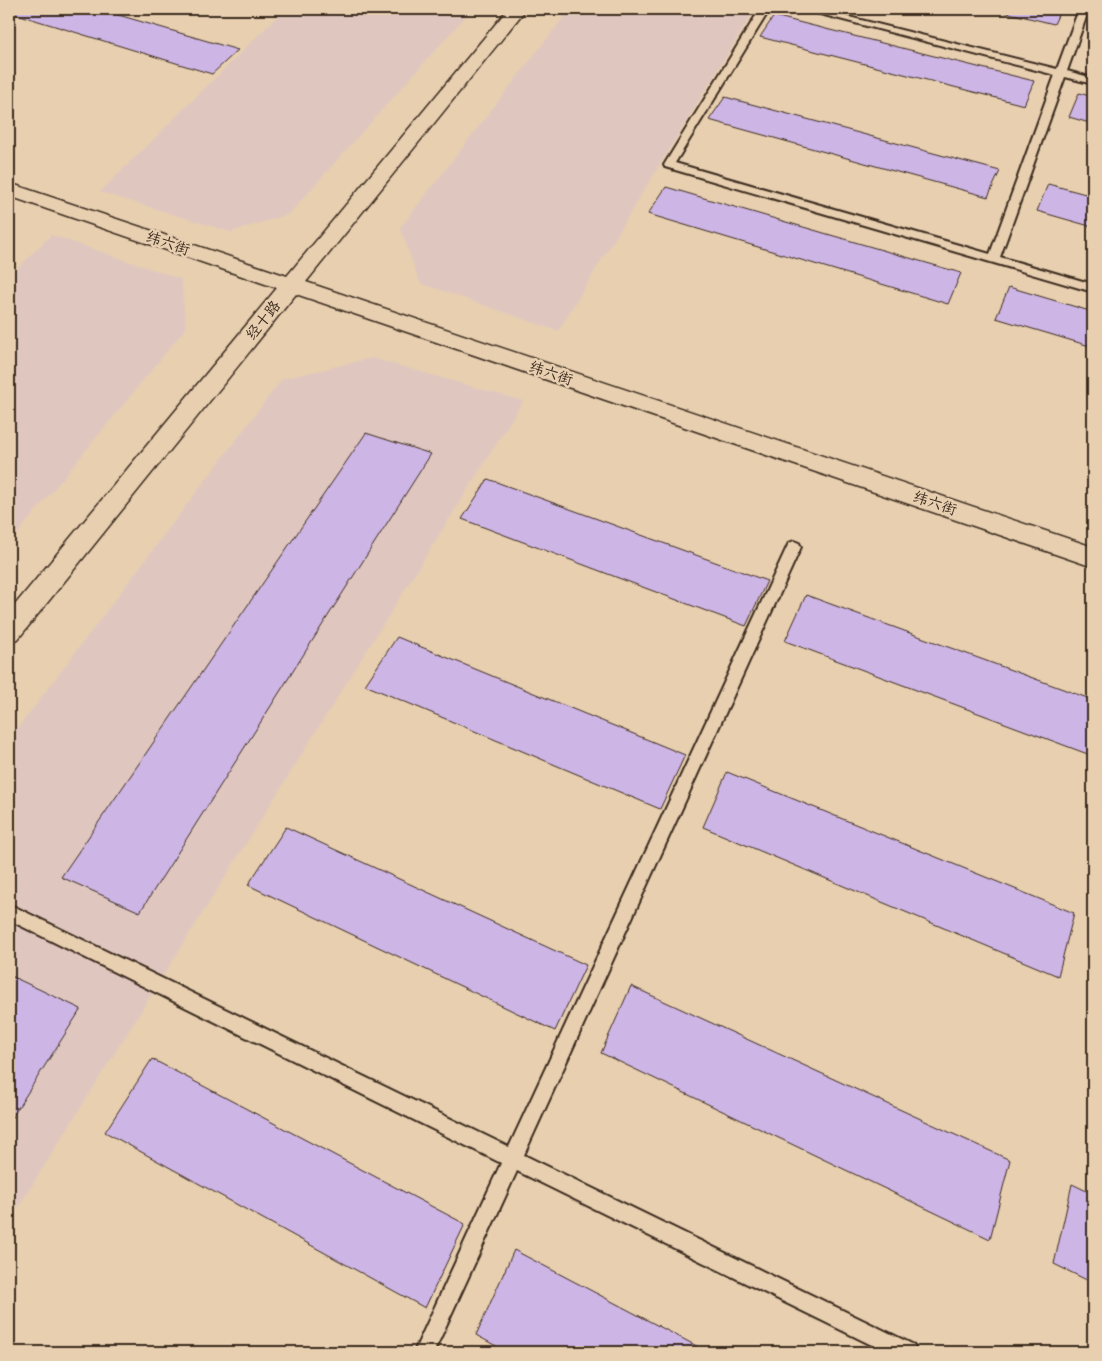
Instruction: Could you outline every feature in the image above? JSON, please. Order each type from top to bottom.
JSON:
[{"type":"street","name":"经十路","points":[[9,631],[517,9]]},
{"type":"street","name":"纬六街","points":[[9,189],[1093,557]]},
{"type":"lane","points":[[765,9],[669,165],[1093,288]]},
{"type":"lane","points":[[806,9],[1093,80]]},
{"type":"lane","points":[[994,259],[1084,9]]},
{"type":"lane","points":[[424,1352],[794,547]]},
{"type":"lane","points":[[9,912],[907,1352]]},
{"type":"shaded area","points":[[285,9],[472,9],[289,214],[231,232],[100,192]]},
{"type":"shaded area","points":[[570,9],[755,9],[558,331],[420,283],[400,228]]},
{"type":"shaded area","points":[[51,235],[181,279],[186,328],[9,544],[9,277]]},
{"type":"shaded area","points":[[372,358],[523,401],[9,1222],[9,740],[282,379]]},
{"type":"building","points":[[9,9],[98,9],[238,50],[212,74],[9,12]]},
{"type":"building","points":[[992,9],[1061,9],[1054,24]]},
{"type":"building","points":[[774,16],[1034,81],[1024,105],[760,37]]},
{"type":"building","points":[[1079,93],[1093,97],[1093,124],[1069,117]]},
{"type":"building","points":[[725,97],[1000,171],[988,197],[709,120]]},
{"type":"building","points":[[1048,184],[1093,196],[1093,227],[1037,211]]},
{"type":"building","points":[[666,187],[961,273],[948,304],[648,214]]},
{"type":"building","points":[[1009,287],[1093,312],[1093,347],[996,318]]},
{"type":"building","points":[[366,433],[431,454],[140,912],[61,877]]},
{"type":"building","points":[[488,479],[767,581],[746,626],[462,519]]},
{"type":"building","points":[[806,595],[1093,700],[1093,756],[785,641]]},
{"type":"building","points":[[397,637],[685,755],[660,809],[365,685]]},
{"type":"building","points":[[727,772],[1074,913],[1058,976],[703,827]]},
{"type":"building","points":[[286,827],[586,965],[555,1031],[248,885]]},
{"type":"building","points":[[9,975],[81,1009],[9,1122]]},
{"type":"building","points":[[631,986],[1010,1160],[990,1239],[601,1053]]},
{"type":"building","points":[[152,1059],[465,1224],[425,1308],[105,1132]]},
{"type":"building","points":[[1072,1184],[1093,1194],[1093,1283],[1054,1264]]},
{"type":"building","points":[[514,1250],[708,1352],[507,1352],[476,1335]]}]
